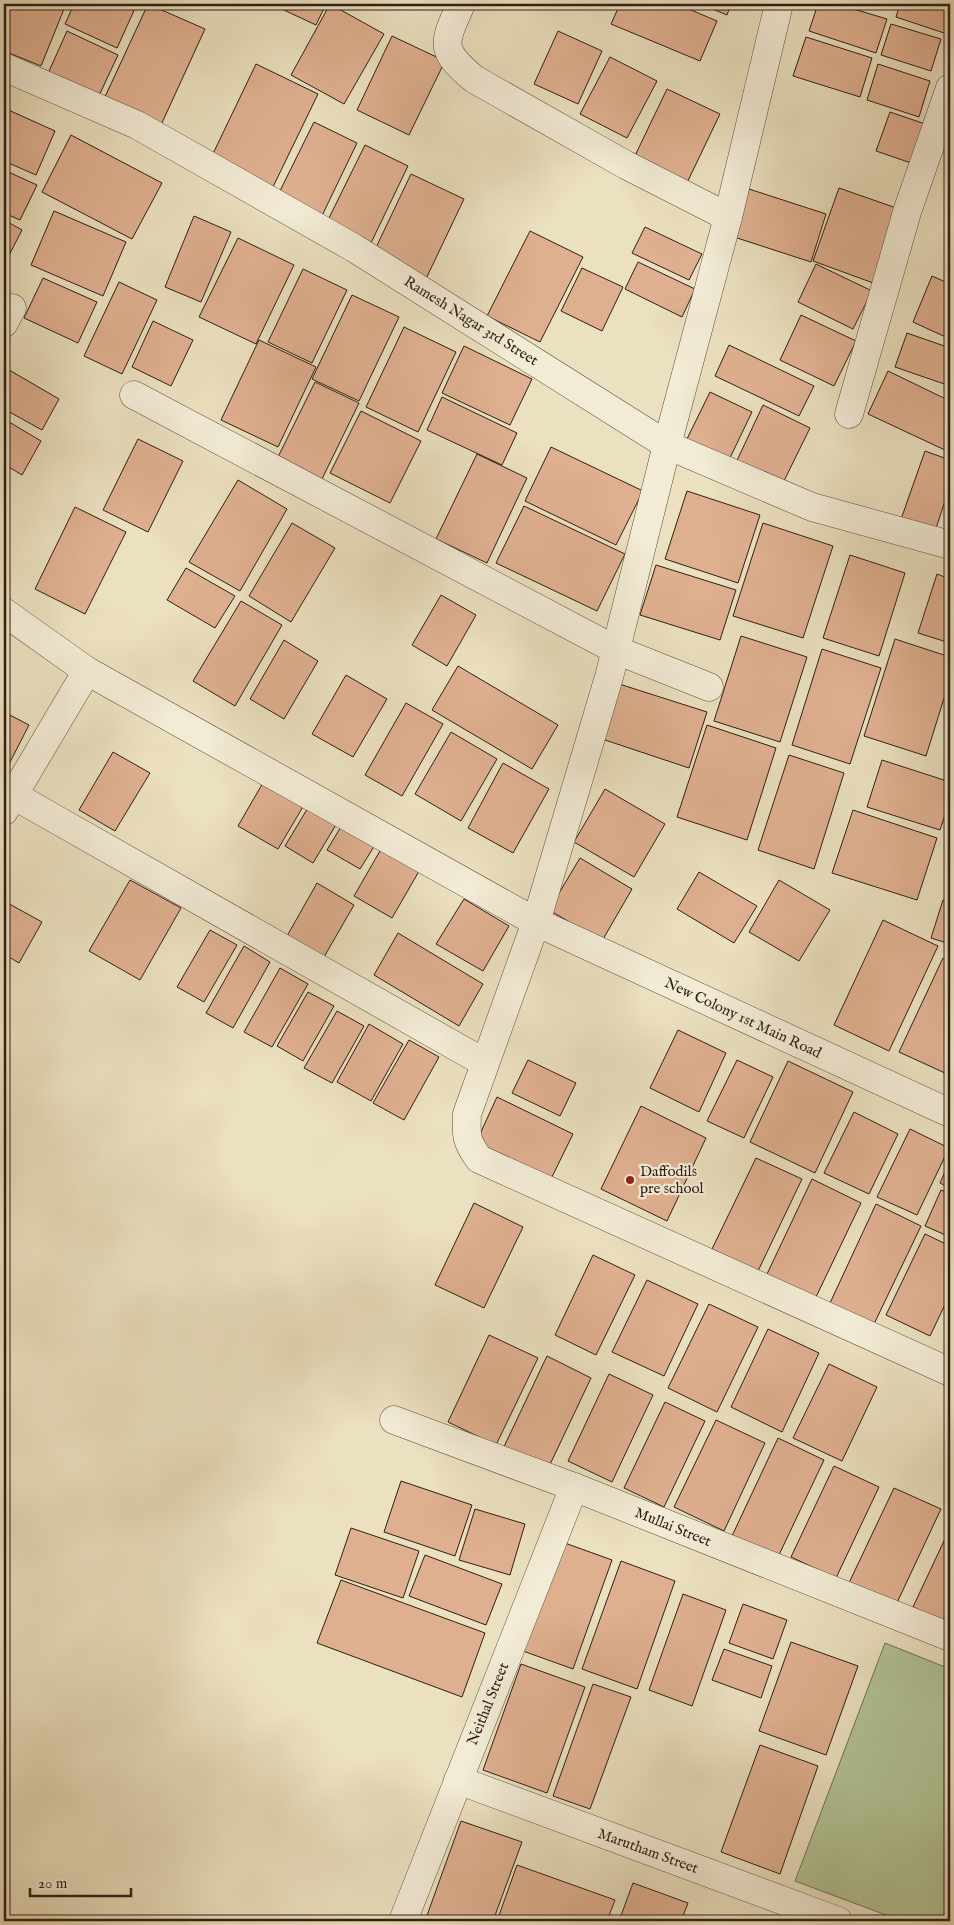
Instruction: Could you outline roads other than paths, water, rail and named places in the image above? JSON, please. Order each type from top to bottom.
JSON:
[{"type":"street","points":[[461,4],[447,36],[448,49],[456,64],[474,79],[626,165],[728,217]]},
{"type":"street","points":[[779,4],[728,217],[667,445],[616,650],[536,922],[485,1063],[468,1114],[466,1129],[468,1145],[479,1159],[950,1372]]},
{"type":"street","name":"Ramesh Nagar 3rd Street","points":[[4,67],[137,125],[354,248],[667,445],[812,507],[950,545]]},
{"type":"street","points":[[848,414],[907,212],[950,88]]},
{"type":"street","points":[[134,395],[616,650],[708,687]]},
{"type":"street","name":"New Colony 1st Main Road","points":[[4,612],[87,671],[536,922],[950,1113]]},
{"type":"street","points":[[87,671],[8,803],[485,1063]]},
{"type":"street","name":"Mullai Street","points":[[394,1420],[574,1487],[950,1637]]},
{"type":"street","name":"Neithal Street","points":[[403,1921],[574,1487]]},
{"type":"street","name":"Marutham Street","points":[[458,1780],[838,1921]]},
{"type":"place","name":"Daffodils pre school","points":[[630,1180]]}]
